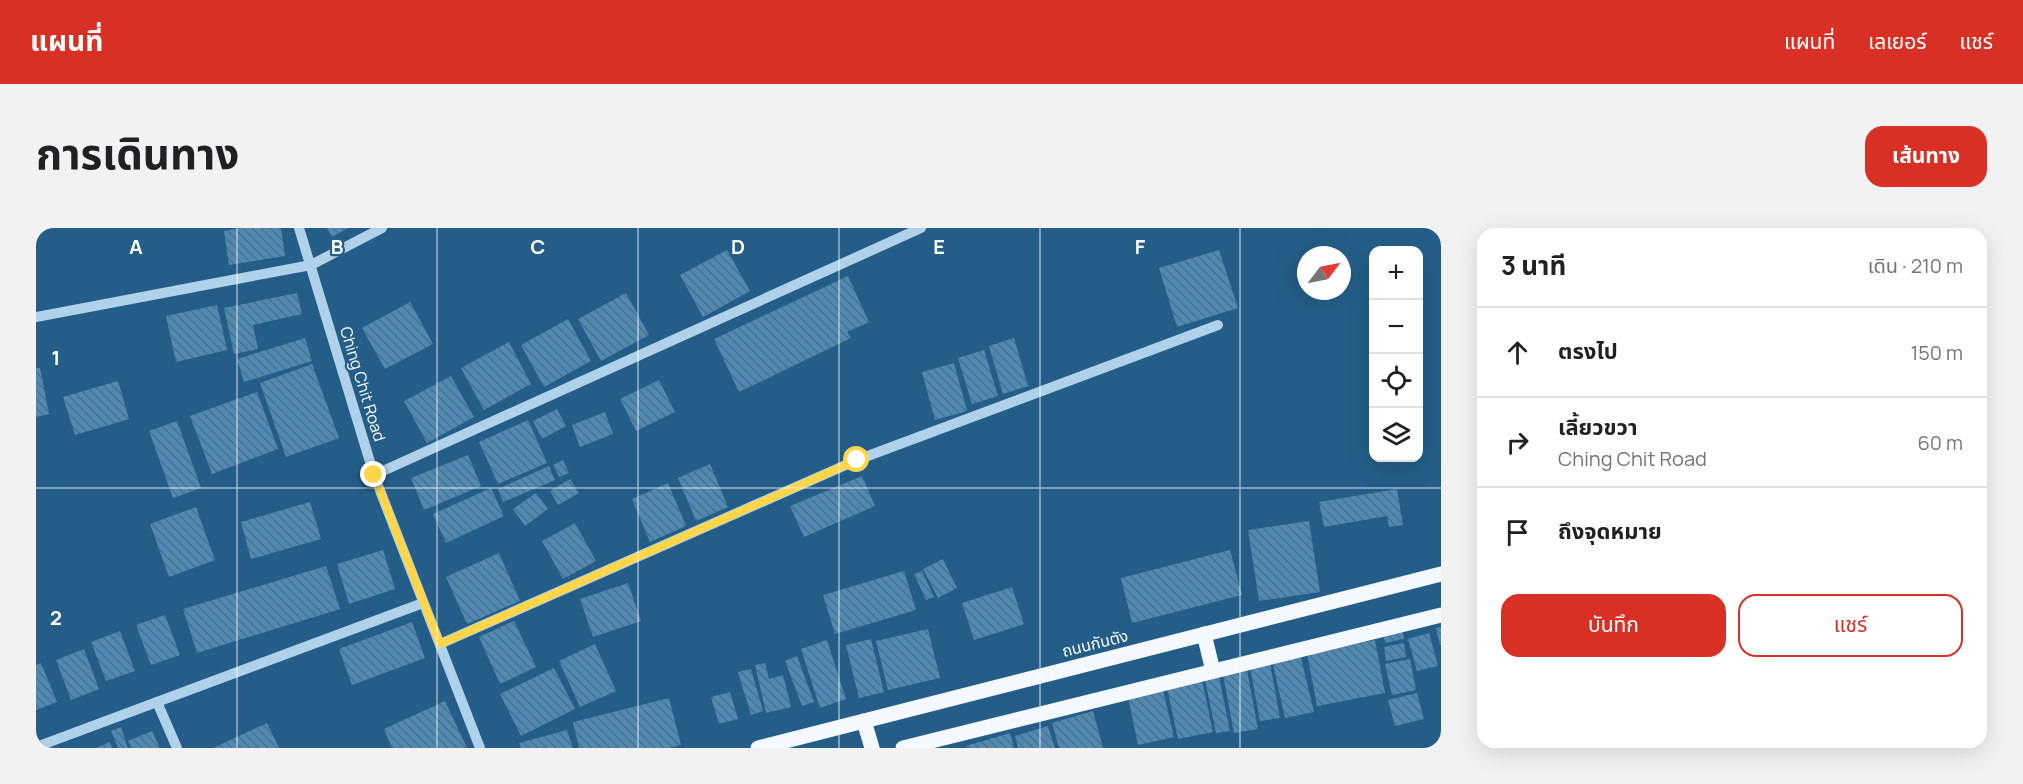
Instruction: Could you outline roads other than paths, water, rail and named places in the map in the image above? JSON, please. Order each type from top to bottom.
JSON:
[{"type":"main road","name":"ถนนกันตัง","points":[[758,748],[1441,574]]},
{"type":"main road","points":[[903,748],[1441,615]]},
{"type":"main road","points":[[1204,634],[1213,671]]},
{"type":"main road","points":[[864,721],[872,748]]},
{"type":"street","name":"Ching Chit Road","points":[[299,228],[374,475],[480,748]]},
{"type":"street","points":[[36,317],[311,265],[382,228]]},
{"type":"street","points":[[374,475],[921,228]]},
{"type":"street","points":[[440,644],[857,460],[1218,325]]},
{"type":"street","points":[[36,747],[423,603]]},
{"type":"street","points":[[157,702],[177,748]]}]
